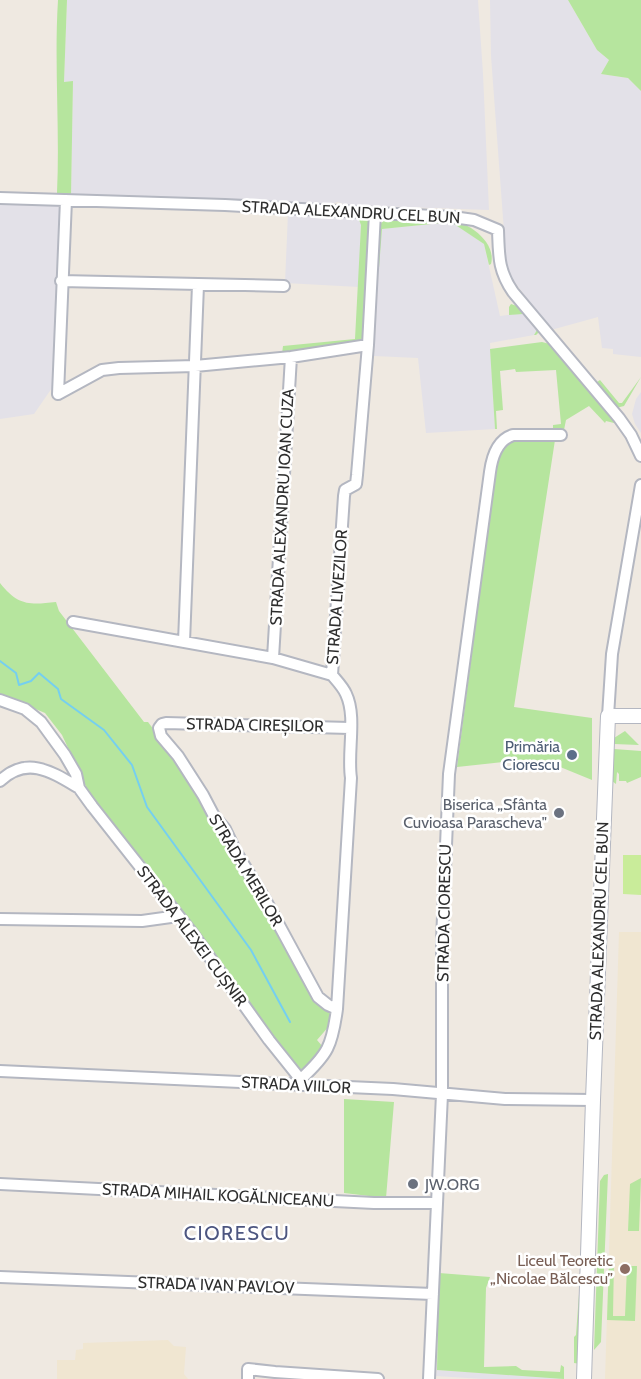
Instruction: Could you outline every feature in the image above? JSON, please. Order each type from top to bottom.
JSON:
[{"type":"street","name":"STRADA ALEXANDRU CEL BUN","points":[[0,198],[225,204],[474,220],[498,230],[500,266],[505,281],[619,418],[631,435],[641,456]]},
{"type":"street","points":[[66,200],[58,394],[102,370],[195,366],[291,357],[368,345]]},
{"type":"street","name":"STRADA LIVEZILOR","points":[[303,1082],[328,1051],[334,1034],[337,1009],[351,778],[347,696],[332,675],[344,496],[345,490],[356,484],[368,345],[375,213]]},
{"type":"street","points":[[62,281],[284,286]]},
{"type":"street","points":[[184,642],[198,285]]},
{"type":"street","name":"STRADA ALEXANDRU IOAN CUZA","points":[[273,658],[291,357]]},
{"type":"street","name":"STRADA CIORESCU","points":[[429,1379],[442,1094],[442,940],[449,774],[492,457],[494,451],[507,437],[513,435],[561,435]]},
{"type":"street","name":"STRADA ALEXANDRU CEL BUN","points":[[584,1379],[608,716],[612,654],[641,485]]},
{"type":"street","points":[[73,622],[273,658],[332,675]]},
{"type":"street","points":[[0,700],[26,709],[41,722],[65,754],[76,774],[79,788]]},
{"type":"street","points":[[608,716],[641,716]]},
{"type":"street","name":"STRADA CIREȘILOR","points":[[160,726],[166,723],[198,723],[350,728]]},
{"type":"street","name":"STRADA MERILOR","points":[[160,726],[161,736],[178,756],[214,816],[225,829],[318,997],[337,1009]]},
{"type":"street","points":[[0,781],[13,770],[30,766],[56,774],[79,788]]},
{"type":"street","name":"STRADA ALEXEI CUȘNIR","points":[[79,788],[193,934],[269,1040],[303,1082]]},
{"type":"street","points":[[0,919],[142,921],[178,916]]},
{"type":"street","name":"STRADA VIILOR","points":[[0,1071],[303,1082],[505,1100],[593,1100]]},
{"type":"street","name":"STRADA MIHAIL KOGĂLNICEANU","points":[[0,1184],[374,1203],[437,1203]]},
{"type":"street","name":"STRADA IVAN PAVLOV","points":[[0,1277],[433,1294]]},
{"type":"street","points":[[248,1379],[248,1369],[378,1379]]},
{"type":"shaded area","points":[[67,0],[478,0],[489,210],[346,205],[338,202],[330,204],[71,196],[73,82],[64,82]]},
{"type":"shaded area","points":[[490,0],[568,0],[597,50],[609,60],[601,74],[628,78],[641,91],[641,357],[613,354],[613,349],[602,348],[598,317],[551,330],[507,272],[491,56]]},
{"type":"shaded area","points":[[0,203],[56,204],[61,210],[54,385],[34,414],[0,419]]},
{"type":"shaded area","points":[[288,213],[358,217],[361,225],[359,287],[285,283]]},
{"type":"shaded area","points":[[452,222],[484,244],[500,316],[523,313],[537,330],[534,335],[490,343],[495,429],[426,433],[418,358],[374,356],[381,229]]},
{"type":"shaded area","points":[[641,392],[641,433],[632,414],[636,399]]},
{"type":"shaded area","points":[[619,932],[641,932],[641,1379],[605,1379]]},
{"type":"shaded area","points":[[168,1340],[174,1346],[186,1347],[184,1374],[188,1379],[57,1379],[57,1360],[75,1360],[76,1350],[83,1349],[83,1343]]},
{"type":"shaded area","points":[[437,1370],[561,1379],[484,1379],[436,1376]]},
{"type":"green space","points":[[58,0],[67,0],[64,82],[73,81],[71,196],[57,193]]},
{"type":"green space","points":[[568,0],[641,0],[641,91],[628,78],[601,74],[609,60],[597,50]]},
{"type":"green space","points":[[358,217],[365,218],[369,222],[366,334],[359,342],[282,354],[283,346],[355,339],[361,225]]},
{"type":"green space","points":[[438,218],[462,223],[485,240],[492,256],[491,264],[489,265],[484,244],[451,222],[382,229],[379,268],[375,267],[376,233],[382,222],[387,219]]},
{"type":"green space","points":[[511,304],[520,307],[539,329],[536,335],[534,335],[537,330],[523,314],[509,315]]},
{"type":"green space","points":[[542,342],[550,344],[617,420],[614,423],[606,421],[605,423],[589,406],[566,420],[564,430],[553,431],[553,425],[561,424],[556,370],[516,372],[515,369],[500,371],[503,410],[496,411],[497,429],[495,429],[490,349]]},
{"type":"green space","points":[[641,377],[624,406],[616,408],[594,384],[600,380],[619,403],[622,403]]},
{"type":"green space","points":[[508,439],[555,440],[514,707],[592,718],[592,780],[548,762],[522,760],[457,767],[498,452]]},
{"type":"green space","points":[[0,583],[19,600],[39,604],[56,602],[59,611],[144,722],[148,722],[175,758],[220,826],[313,999],[330,1009],[330,1025],[317,1040],[323,1047],[323,1052],[303,1070],[298,1069],[285,1055],[89,793],[62,735],[45,713],[0,694]]},
{"type":"green space","points":[[625,731],[639,745],[612,742]]},
{"type":"green space","points":[[614,749],[641,751],[641,777],[627,783],[619,781],[617,772],[616,784],[612,781],[612,751]]},
{"type":"green space","points":[[623,855],[641,855],[641,895],[623,894]]},
{"type":"green space","points":[[344,1099],[394,1102],[386,1198],[344,1193]]},
{"type":"green space","points":[[608,1174],[601,1342],[594,1350],[600,1181],[604,1175]]},
{"type":"green space","points":[[641,1178],[639,1231],[628,1231],[630,1184]]},
{"type":"green space","points":[[609,1260],[614,1260],[613,1316],[625,1316],[627,1266],[637,1266],[635,1321],[607,1320]]},
{"type":"green space","points":[[439,1273],[490,1277],[486,1288],[484,1367],[516,1366],[522,1370],[560,1372],[561,1365],[564,1367],[564,1379],[437,1370]]},
{"type":"green space","points":[[579,1294],[583,1294],[581,1364],[574,1363],[574,1337]]},
{"type":"waterway","points":[[0,661],[16,673],[19,685],[31,681],[39,673],[58,689],[61,699],[104,730],[132,765],[147,807],[251,950],[290,1022]]},
{"type":"place","name":"Primăria Ciorescu","points":[[572,755]]},
{"type":"place","name":"Biserica „Sfânta Cuvioasa Parascheva\"","points":[[559,813]]},
{"type":"place","name":"JW.ORG","points":[[413,1184]]},
{"type":"place","name":"Liceul Teoretic „Nicolae Bălcescu”","points":[[625,1269]]},
{"type":"district","name":"CIORESCU","points":[[237,1233]]}]
